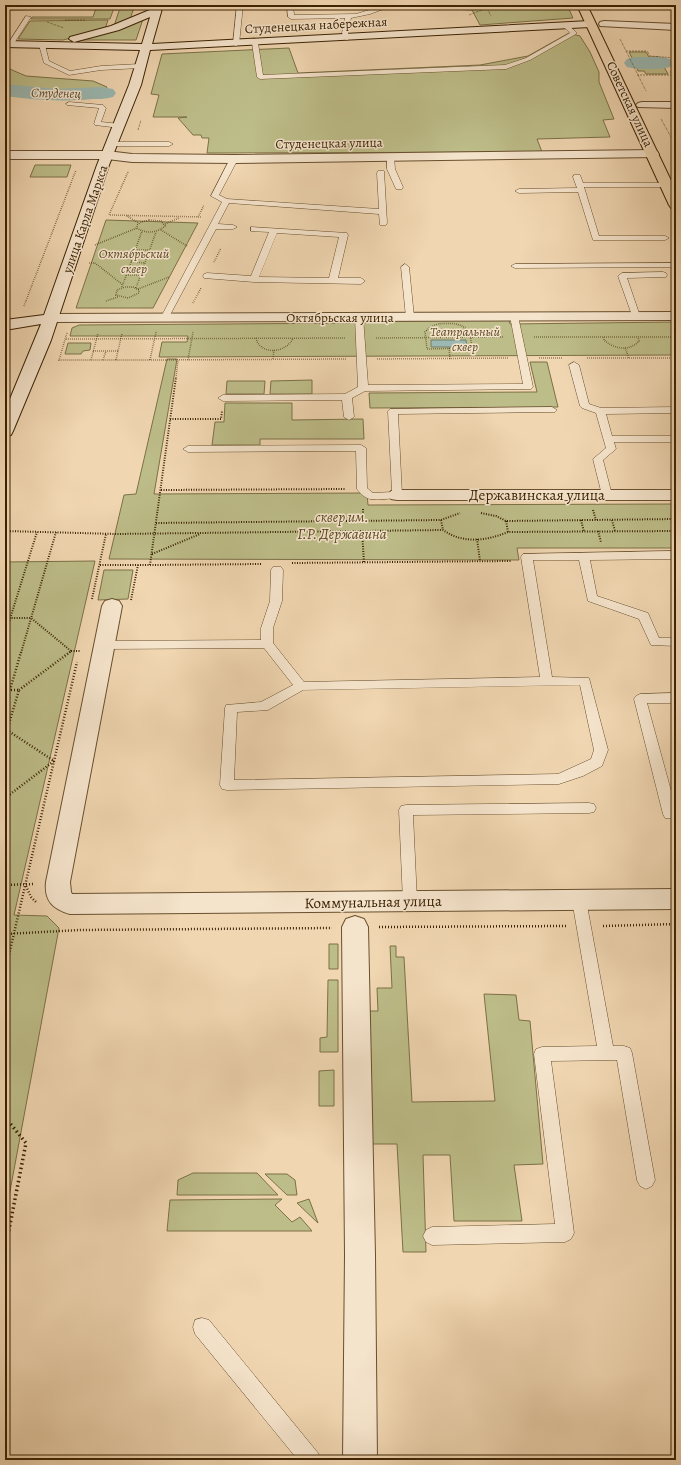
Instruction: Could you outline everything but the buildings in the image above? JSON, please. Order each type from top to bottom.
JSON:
[{"type":"main road","name":"Советская улица","points":[[582,5],[590,24],[606,52],[653,154],[669,182],[676,205]]},
{"type":"main road","name":"Студенецкая набережная","points":[[590,24],[604,24]]},
{"type":"main road","name":"Советская улица","points":[[636,92],[649,118]]},
{"type":"street","points":[[42,45],[93,35],[157,8]]},
{"type":"street","name":"улица Карла Маркса","points":[[5,430],[51,318],[110,150],[135,85],[157,8]]},
{"type":"street","name":"Студенецкая набережная","points":[[8,44],[145,48],[590,24]]},
{"type":"street","name":"Студенецкая набережная","points":[[604,24],[676,27]]},
{"type":"street","points":[[642,105],[676,105]]},
{"type":"street","name":"Студенецкая улица","points":[[5,155],[110,150],[132,158],[234,159],[653,154]]},
{"type":"street","name":"Октябрьская улица","points":[[5,325],[51,318],[676,316]]},
{"type":"street","name":"Державинская улица","points":[[397,496],[676,495]]},
{"type":"street","points":[[105,645],[112,606]]},
{"type":"street","name":"Коммунальная улица","points":[[105,645],[58,882],[58,894],[62,901],[70,904],[676,899]]},
{"type":"street","points":[[355,928],[360,1255],[360,1460]]},
{"type":"lane","points":[[5,8],[30,12],[62,8],[64,5]]},
{"type":"lane","points":[[236,44],[240,5]]},
{"type":"lane","points":[[290,5],[291,17],[348,16],[368,14],[389,6]]},
{"type":"lane","points":[[8,44],[30,12]]},
{"type":"lane","points":[[347,38],[345,33],[348,16]]},
{"type":"lane","points":[[255,43],[260,77],[506,66],[528,59],[574,33],[565,25]]},
{"type":"lane","points":[[42,45],[46,62],[69,73],[100,68],[140,66]]},
{"type":"lane","points":[[69,104],[101,106],[103,108],[97,124],[120,126]]},
{"type":"lane","points":[[110,150],[169,144]]},
{"type":"lane","points":[[390,157],[391,169],[399,187]]},
{"type":"lane","points":[[234,159],[215,196],[226,201],[382,212]]},
{"type":"lane","points":[[381,173],[383,223]]},
{"type":"lane","points":[[576,177],[596,238],[665,238]]},
{"type":"lane","points":[[519,191],[669,182]]},
{"type":"lane","points":[[162,317],[226,201]]},
{"type":"lane","points":[[213,226],[232,227]]},
{"type":"lane","points":[[254,229],[344,235],[333,280]]},
{"type":"lane","points":[[254,279],[274,230]]},
{"type":"lane","points":[[515,266],[676,265]]},
{"type":"lane","points":[[405,267],[410,317]]},
{"type":"lane","points":[[207,276],[254,279],[361,281]]},
{"type":"lane","points":[[636,316],[622,276],[663,276]]},
{"type":"lane","points":[[223,398],[347,397],[363,388],[528,387],[514,316]]},
{"type":"lane","points":[[359,317],[363,388]]},
{"type":"lane","points":[[571,362],[585,406],[600,411],[676,410]]},
{"type":"lane","points":[[347,397],[349,417]]},
{"type":"lane","points":[[188,449],[360,448],[362,489],[371,496],[397,496],[393,411],[552,410]]},
{"type":"lane","points":[[600,411],[611,449],[598,459],[607,495]]},
{"type":"lane","points":[[608,439],[676,439]]},
{"type":"lane","points":[[548,682],[527,557],[676,555]]},
{"type":"lane","points":[[584,556],[592,598],[644,616],[655,642],[676,642]]},
{"type":"lane","points":[[277,566],[276,601],[267,628],[267,644],[301,686]]},
{"type":"lane","points":[[105,645],[267,644]]},
{"type":"lane","points":[[585,681],[601,750],[597,762],[578,772],[559,779],[227,785],[231,708],[263,707],[301,686],[548,682],[585,681]]},
{"type":"lane","points":[[676,698],[640,698],[670,814],[676,814]]},
{"type":"lane","points":[[410,901],[406,810],[589,808]]},
{"type":"lane","points":[[580,900],[606,1053]]},
{"type":"lane","points":[[432,1236],[564,1233],[542,1054],[624,1053],[646,1180]]},
{"type":"lane","points":[[202,1327],[311,1460]]},
{"type":"path","points":[[485,5],[486,8],[518,7],[525,5]]},
{"type":"path","points":[[676,58],[650,56],[647,51],[626,52],[632,74],[676,73]]},
{"type":"path","points":[[110,215],[217,218]]},
{"type":"path","points":[[127,215],[139,223]]},
{"type":"path","points":[[137,228],[142,231],[160,230],[165,224],[181,217]]},
{"type":"path","points":[[93,251],[95,245],[137,228],[136,226],[139,223],[152,219],[165,224]]},
{"type":"path","points":[[193,303],[232,227]]},
{"type":"path","points":[[160,230],[188,247],[201,248]]},
{"type":"path","points":[[142,231],[122,286],[117,290],[116,294],[118,296],[125,298],[137,295],[139,292],[137,288],[156,231]]},
{"type":"path","points":[[135,250],[149,250]]},
{"type":"path","points":[[91,257],[89,263],[95,263],[122,286],[137,288],[189,270]]},
{"type":"path","points":[[131,262],[145,263]]},
{"type":"path","points":[[126,275],[141,275]]},
{"type":"path","points":[[150,360],[162,317]]},
{"type":"path","points":[[188,360],[193,331]]},
{"type":"path","points":[[91,360],[98,332]]},
{"type":"path","points":[[116,360],[123,332]]},
{"type":"path","points":[[425,332],[427,348],[472,348],[469,332]]},
{"type":"path","points":[[604,337],[604,340],[610,345],[625,348],[633,347],[638,344],[638,337]]},
{"type":"path","points":[[571,362],[523,358],[59,360],[66,339],[676,337]]},
{"type":"path","points":[[256,338],[256,342],[259,346],[274,350],[288,346],[292,342],[293,338]]},
{"type":"path","points":[[5,352],[9,341]]},
{"type":"path","points":[[449,348],[450,359]]},
{"type":"path","points":[[625,348],[629,358]]},
{"type":"path","points":[[273,359],[274,350]]},
{"type":"path","points":[[93,351],[118,351]]},
{"type":"path","points":[[104,360],[106,351]]},
{"type":"path","points":[[584,358],[676,358]]},
{"type":"path","points":[[150,565],[178,360]]},
{"type":"path","points":[[170,419],[222,419],[223,398]]},
{"type":"path","points":[[156,523],[441,520],[454,514],[466,512]]},
{"type":"path","points":[[475,513],[496,516],[506,521],[676,519]]},
{"type":"path","points":[[441,520],[442,530]]},
{"type":"path","points":[[581,520],[584,532]]},
{"type":"path","points":[[612,520],[616,531]]},
{"type":"path","points":[[506,521],[508,532]]},
{"type":"path","points":[[5,532],[106,534],[442,530],[453,536],[477,540],[500,536],[508,532],[676,531]]},
{"type":"path","points":[[362,531],[364,562]]},
{"type":"path","points":[[5,635],[37,532]]},
{"type":"path","points":[[10,690],[56,532]]},
{"type":"path","points":[[152,554],[202,533]]},
{"type":"path","points":[[91,603],[106,534]]},
{"type":"path","points":[[477,540],[480,561]]},
{"type":"path","points":[[100,565],[277,566],[364,562],[528,561]]},
{"type":"path","points":[[5,621],[10,618],[31,618],[71,651]]},
{"type":"path","points":[[5,972],[81,644]]},
{"type":"path","points":[[54,761],[6,730],[19,690],[71,651],[80,651]]},
{"type":"path","points":[[5,690],[19,690]]},
{"type":"path","points":[[5,798],[54,761]]},
{"type":"path","points":[[5,885],[25,885]]},
{"type":"path","points":[[5,934],[14,935],[80,930]]},
{"type":"path","points":[[5,1117],[26,1143],[5,1250]]},
{"type":"green space","points":[[97,5],[115,5],[110,19],[31,19],[32,17],[93,17]]},
{"type":"green space","points":[[121,5],[135,5],[130,19],[114,26]]},
{"type":"green space","points":[[450,5],[567,5],[573,18],[480,25],[472,10],[451,9]]},
{"type":"green space","points":[[143,19],[136,40],[77,40]]},
{"type":"green space","points":[[108,20],[105,29],[63,40],[18,39],[30,21]]},
{"type":"green space","points":[[569,33],[580,36],[590,52],[599,72],[599,82],[614,119],[603,120],[610,137],[537,139],[542,152],[207,153],[209,138],[202,138],[201,135],[193,135],[178,118],[187,117],[153,117],[159,95],[151,94],[162,54],[289,48],[298,73],[480,65],[528,56]]},
{"type":"green space","points":[[629,52],[646,52],[649,57],[659,57],[661,60],[653,62],[634,62]]},
{"type":"green space","points":[[635,63],[654,63],[663,65],[668,74],[646,74],[644,71],[638,71]]},
{"type":"green space","points":[[5,67],[26,76],[93,81],[107,87],[102,98],[68,98],[5,94]]},
{"type":"green space","points":[[35,165],[71,165],[67,177],[30,177]]},
{"type":"green space","name":"Октябрьский сквер","points":[[106,220],[198,223],[153,308],[76,308]]},
{"type":"green space","name":"Театральный сквер","points":[[509,320],[510,324],[676,322],[676,355],[159,357],[162,342],[187,342],[188,336],[70,336],[72,328],[79,325],[366,323],[366,321]]},
{"type":"green space","points":[[68,343],[91,343],[90,350],[83,351],[81,354],[65,354]]},
{"type":"green space","name":"сквер им. Г.Р. Державина","points":[[167,359],[177,359],[154,494],[367,493],[368,505],[676,504],[676,548],[517,548],[519,560],[109,559],[124,495],[136,494]]},
{"type":"green space","points":[[530,362],[547,362],[558,407],[370,408],[369,393],[537,392]]},
{"type":"green space","points":[[312,380],[312,394],[270,394],[271,381]]},
{"type":"green space","points":[[227,381],[265,381],[264,394],[226,394]]},
{"type":"green space","points":[[225,403],[292,403],[292,420],[363,419],[364,439],[260,439],[260,445],[212,445],[215,422],[224,422]]},
{"type":"green space","points":[[95,561],[14,915],[47,916],[59,928],[5,1218],[5,714],[10,697],[5,696],[5,562]]},
{"type":"green space","points":[[104,570],[133,570],[128,599],[98,600]]},
{"type":"green space","points":[[329,944],[338,944],[338,969],[329,969]]},
{"type":"green space","points":[[390,946],[396,946],[396,957],[404,957],[412,1102],[495,1101],[484,994],[516,995],[519,1020],[530,1021],[543,1164],[514,1165],[522,1221],[454,1221],[450,1155],[423,1155],[426,1252],[403,1252],[397,1144],[365,1144],[361,1011],[378,1011],[377,988],[392,988]]},
{"type":"green space","points":[[328,980],[338,980],[338,1052],[320,1052],[320,1038],[327,1037]]},
{"type":"green space","points":[[334,1070],[334,1106],[319,1106],[319,1071]]},
{"type":"green space","points":[[193,1173],[257,1173],[278,1195],[177,1195],[178,1180]]},
{"type":"green space","points":[[265,1174],[287,1174],[295,1180],[297,1195],[287,1195]]},
{"type":"green space","points":[[282,1199],[275,1205],[292,1222],[300,1217],[312,1231],[167,1231],[170,1200]]},
{"type":"green space","points":[[309,1199],[318,1223],[297,1203]]},
{"type":"water","points":[[431,340],[466,340],[467,347],[431,347]]},
{"type":"waterway","name":"Студенец","points":[[634,63],[663,63]]},
{"type":"waterway","name":"Студенец","points":[[5,90],[66,95],[106,93]]}]
